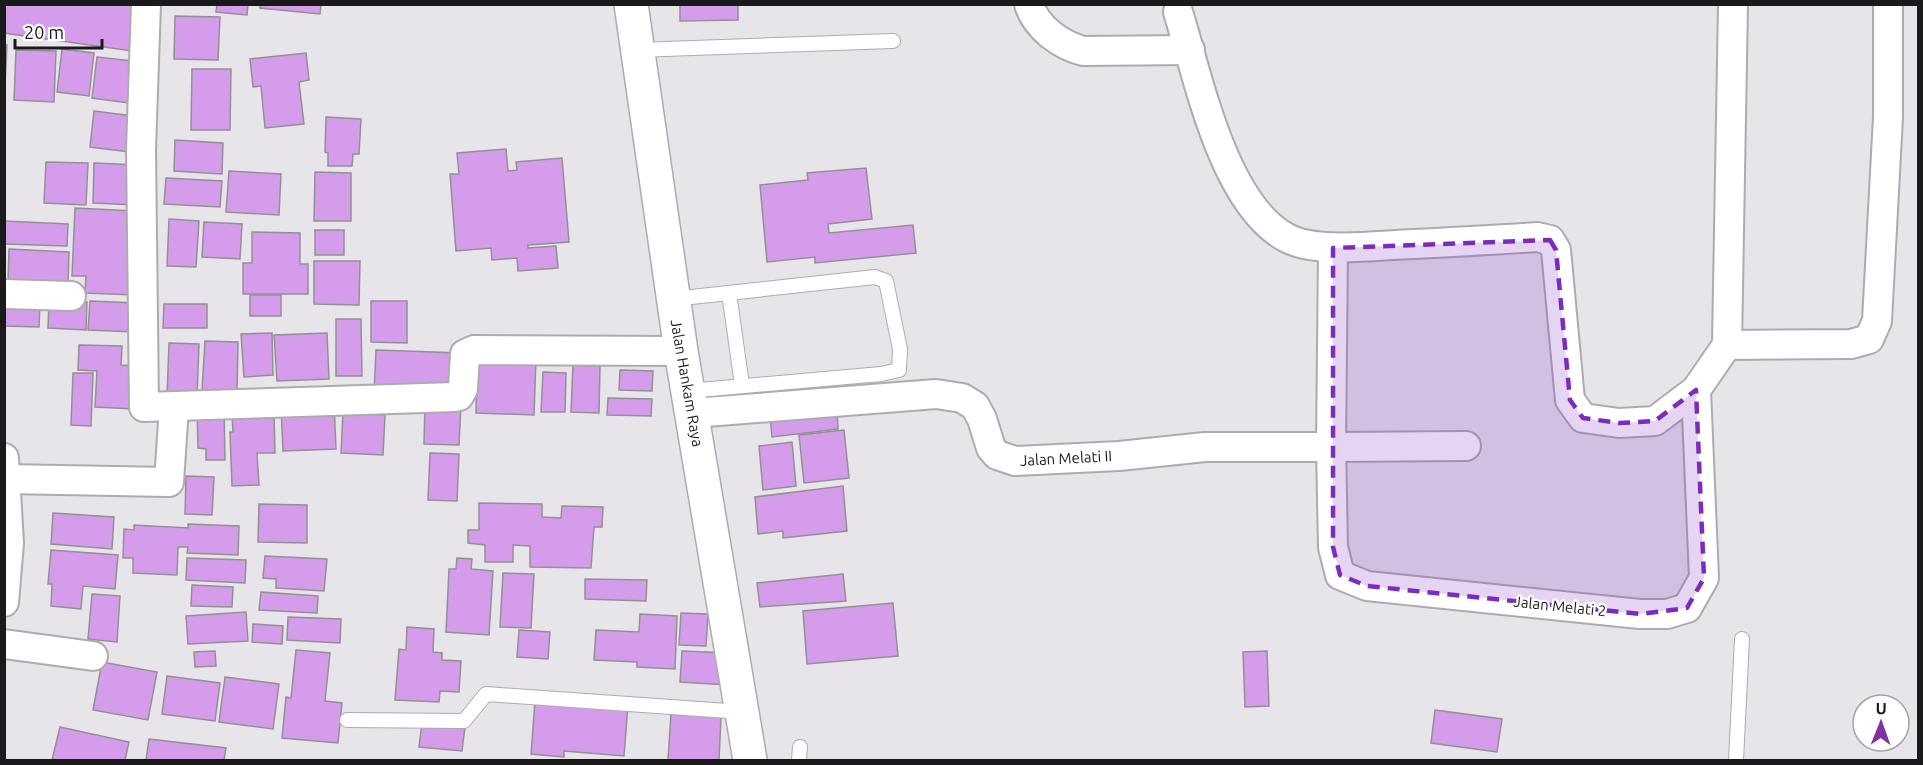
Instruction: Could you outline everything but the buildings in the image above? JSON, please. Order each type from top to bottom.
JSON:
[{"type":"main road","name":"Jalan Hankam Raya","points":[[631,4],[681,351],[750,760]]},
{"type":"street","points":[[146,4],[141,149],[144,407],[212,403],[456,397],[463,389],[465,354],[474,350],[681,351]]},
{"type":"street","points":[[1178,12],[1213,131],[1244,192],[1262,220],[1288,239],[1333,248],[1537,237],[1550,240],[1556,250],[1570,400],[1582,418],[1619,423],[1655,421],[1696,390],[1727,345],[1733,4]]},
{"type":"street","points":[[1727,345],[1851,344],[1869,339],[1877,321],[1888,117],[1888,4]]},
{"type":"street","points":[[1026,7],[1054,38],[1083,51],[1190,50]]},
{"type":"street","points":[[1333,248],[1331,447],[1466,446]]},
{"type":"street","points":[[4,294],[71,296]]},
{"type":"street","name":"Jalan Melati 2","points":[[1331,447],[1333,547],[1340,575],[1367,586],[1640,615],[1667,615],[1687,608],[1704,578],[1696,390]]},
{"type":"street","name":"Jalan Melati II","points":[[690,402],[936,394],[962,398],[975,406],[982,418],[991,448],[997,455],[1015,461],[1119,456],[1205,447],[1331,447]]},
{"type":"street","points":[[4,602],[9,543],[5,468],[169,482],[174,407]]},
{"type":"street","points":[[4,644],[93,656]]},
{"type":"lane","points":[[637,50],[893,41]]},
{"type":"lane","points":[[673,299],[875,277],[886,281],[900,349],[899,370],[742,385],[690,402]]},
{"type":"lane","points":[[729,293],[742,385]]},
{"type":"lane","points":[[1736,760],[1742,639]]},
{"type":"lane","points":[[347,720],[464,721],[486,694],[742,712]]},
{"type":"highlighted area","points":[[1550,240],[1556,250],[1570,400],[1583,418],[1619,423],[1655,421],[1696,390],[1704,578],[1687,608],[1640,614],[1367,586],[1340,575],[1333,547],[1333,248]]}]
